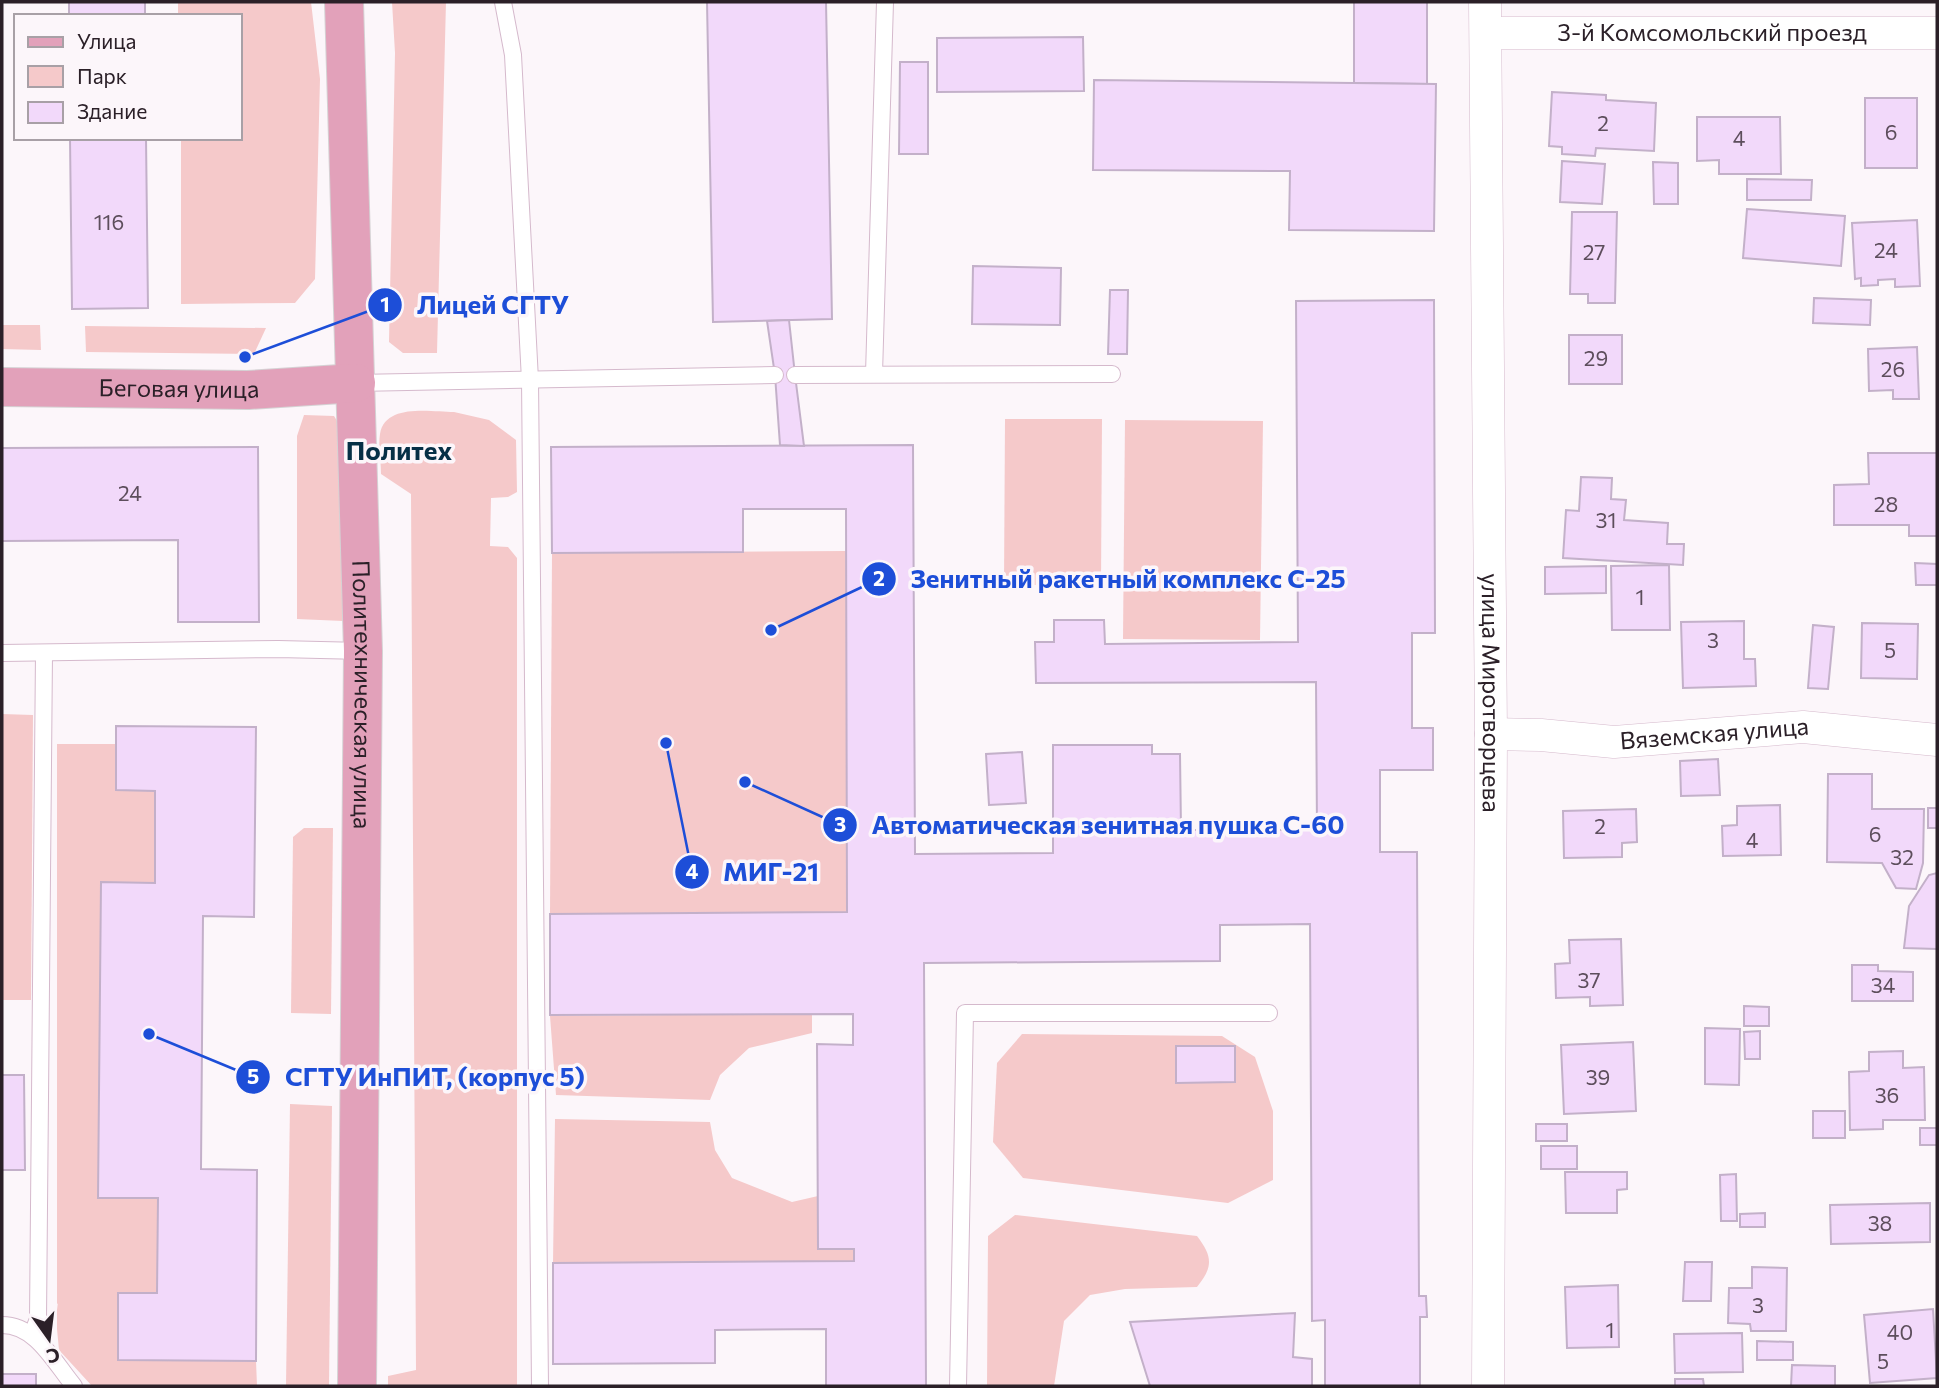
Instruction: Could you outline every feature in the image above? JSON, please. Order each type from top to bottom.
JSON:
[{"type":"main road","name":"Политехническая улица","points":[[344,2],[363,651],[357,1386]]},
{"type":"main road","name":"Беговая улица","points":[[2,387],[248,390],[356,383]]},
{"type":"street","name":"улица Миротворцева","points":[[1485,2],[1490,734],[1488,1386]]},
{"type":"street","name":"3-й Комсомольский проезд","points":[[1486,33],[1937,33]]},
{"type":"street","name":"Вяземская улица","points":[[1490,734],[1541,735],[1614,742],[1803,727],[1937,740]]},
{"type":"lane","points":[[503,2],[513,55],[530,380],[540,1386]]},
{"type":"lane","points":[[874,374],[885,2]]},
{"type":"lane","points":[[795,375],[1112,374]]},
{"type":"lane","points":[[356,383],[775,375]]},
{"type":"lane","points":[[2,653],[278,649],[363,651]]},
{"type":"lane","points":[[32,1334],[38,1319],[44,653]]},
{"type":"lane","points":[[958,1386],[965,1013],[1269,1013]]},
{"type":"lane","points":[[2,1325],[11,1325],[32,1334],[74,1386]]},
{"type":"green space","points":[[178,2],[311,2],[320,79],[315,279],[295,303],[181,304],[181,140],[242,140],[242,14],[178,14]]},
{"type":"green space","points":[[392,2],[446,2],[437,353],[403,353],[389,342],[395,53]]},
{"type":"green space","points":[[2,325],[40,325],[41,350],[2,349]]},
{"type":"green space","points":[[85,326],[266,328],[254,354],[86,352]]},
{"type":"green space","points":[[454,412],[489,420],[516,440],[517,492],[508,497],[491,498],[490,546],[508,547],[517,558],[517,1386],[388,1386],[388,1376],[416,1370],[411,494],[381,474],[379,439],[384,424],[390,417],[400,413]]},
{"type":"green space","points":[[304,415],[334,416],[344,432],[343,621],[297,619],[297,436]]},
{"type":"green space","points":[[1005,419],[1102,419],[1101,585],[1004,585]]},
{"type":"green space","points":[[1125,420],[1263,421],[1260,640],[1123,639]]},
{"type":"green space","points":[[846,551],[847,912],[550,914],[552,553]]},
{"type":"green space","points":[[2,714],[33,715],[31,1000],[2,1000]]},
{"type":"green space","points":[[57,744],[117,744],[116,790],[155,791],[155,883],[102,882],[98,1198],[158,1198],[157,1293],[118,1293],[118,1360],[256,1361],[257,1386],[92,1386],[59,1350]]},
{"type":"green space","points":[[304,828],[333,828],[331,1014],[291,1013],[293,837]]},
{"type":"green space","points":[[812,1014],[812,1033],[749,1048],[720,1075],[710,1100],[556,1095],[550,1016]]},
{"type":"green space","points":[[1022,1034],[1222,1036],[1255,1057],[1273,1111],[1273,1180],[1228,1203],[1023,1178],[993,1142],[997,1063]]},
{"type":"green space","points":[[290,1104],[332,1106],[329,1386],[286,1386]]},
{"type":"green space","points":[[555,1119],[710,1122],[715,1150],[732,1178],[792,1202],[818,1196],[854,1249],[854,1261],[553,1263]]},
{"type":"green space","points":[[1015,1215],[1197,1236],[1206,1250],[1208,1268],[1197,1287],[1125,1289],[1090,1295],[1064,1321],[1054,1386],[987,1386],[988,1236]]},
{"type":"building","points":[[69,2],[145,2],[145,14],[69,14]]},
{"type":"building","points":[[707,2],[826,2],[832,319],[713,322]]},
{"type":"building","points":[[1354,2],[1427,2],[1427,84],[1354,83]]},
{"type":"building","points":[[1083,37],[1084,91],[937,92],[937,38]]},
{"type":"building","points":[[900,62],[928,62],[928,154],[899,154]]},
{"type":"building","points":[[1094,80],[1436,84],[1434,231],[1289,230],[1290,171],[1093,170]]},
{"type":"building","points":[[1552,92],[1606,95],[1606,100],[1656,103],[1654,151],[1596,148],[1595,156],[1562,154],[1562,147],[1549,146]]},
{"type":"building","points":[[1865,98],[1917,98],[1917,168],[1865,168]]},
{"type":"building","points":[[1697,117],[1780,117],[1781,174],[1719,174],[1719,160],[1697,161]]},
{"type":"building","points":[[70,140],[146,140],[148,308],[72,309]]},
{"type":"building","points":[[1562,161],[1605,164],[1602,204],[1560,202]]},
{"type":"building","points":[[1653,162],[1678,163],[1678,204],[1654,204]]},
{"type":"building","points":[[1747,179],[1812,180],[1811,200],[1747,200]]},
{"type":"building","points":[[1747,209],[1845,216],[1841,266],[1743,258]]},
{"type":"building","points":[[1572,212],[1617,212],[1615,303],[1588,303],[1588,294],[1570,294]]},
{"type":"building","points":[[1917,220],[1920,286],[1895,287],[1895,279],[1878,280],[1878,285],[1861,286],[1861,278],[1855,279],[1852,223]]},
{"type":"building","points":[[973,266],[1061,268],[1060,325],[972,324]]},
{"type":"building","points":[[1110,290],[1128,290],[1127,354],[1108,354]]},
{"type":"building","points":[[1814,298],[1871,300],[1870,325],[1813,323]]},
{"type":"building","points":[[1434,300],[1435,633],[1412,633],[1412,728],[1433,728],[1433,770],[1380,770],[1380,852],[1417,852],[1419,1296],[1426,1296],[1427,1317],[1420,1317],[1420,1386],[1325,1386],[1325,1320],[1312,1321],[1310,924],[1220,925],[1220,961],[924,963],[926,1386],[826,1386],[826,1329],[715,1330],[715,1363],[553,1364],[553,1263],[854,1261],[854,1249],[818,1249],[817,1044],[853,1045],[853,1014],[550,1015],[550,914],[847,912],[846,509],[743,509],[743,552],[552,553],[551,447],[913,445],[915,854],[1053,853],[1053,745],[1152,745],[1152,754],[1180,754],[1181,830],[1317,830],[1316,682],[1036,683],[1035,642],[1054,642],[1054,620],[1104,620],[1105,644],[1298,642],[1296,301]]},
{"type":"building","points":[[789,320],[804,446],[780,445],[775,375],[767,321]]},
{"type":"building","points":[[1569,335],[1622,335],[1622,384],[1569,384]]},
{"type":"building","points":[[1917,347],[1919,399],[1893,399],[1893,390],[1869,391],[1868,349]]},
{"type":"building","points":[[258,447],[259,622],[178,622],[178,540],[2,541],[2,448]]},
{"type":"building","points":[[1868,453],[1937,453],[1937,536],[1909,536],[1909,525],[1834,525],[1834,485],[1869,484]]},
{"type":"building","points":[[1581,477],[1612,478],[1611,499],[1626,500],[1624,520],[1668,523],[1667,544],[1684,544],[1683,565],[1563,558],[1566,510],[1579,511]]},
{"type":"building","points":[[1915,563],[1937,564],[1937,585],[1916,585]]},
{"type":"building","points":[[1669,565],[1670,630],[1612,630],[1611,566]]},
{"type":"building","points":[[1606,566],[1606,593],[1545,594],[1545,567]]},
{"type":"building","points":[[1744,621],[1744,659],[1755,659],[1756,686],[1683,688],[1681,622]]},
{"type":"building","points":[[1862,623],[1918,624],[1917,679],[1861,678]]},
{"type":"building","points":[[1813,625],[1834,627],[1828,689],[1808,688]]},
{"type":"building","points":[[116,726],[256,727],[254,917],[203,916],[201,1169],[257,1170],[256,1361],[118,1360],[118,1293],[157,1293],[158,1198],[98,1198],[101,882],[155,883],[155,791],[116,790]]},
{"type":"building","points":[[1022,752],[1026,803],[989,805],[986,754]]},
{"type":"building","points":[[1718,759],[1720,795],[1681,796],[1680,761]]},
{"type":"building","points":[[1828,774],[1872,774],[1872,809],[1924,809],[1923,863],[1916,889],[1896,888],[1882,863],[1827,862]]},
{"type":"building","points":[[1780,805],[1781,855],[1723,856],[1722,826],[1737,825],[1737,806]]},
{"type":"building","points":[[1928,808],[1937,808],[1937,828],[1928,828]]},
{"type":"building","points":[[1636,809],[1637,842],[1622,843],[1622,857],[1564,858],[1563,811]]},
{"type":"building","points":[[1937,873],[1937,949],[1904,948],[1909,906],[1929,875]]},
{"type":"building","points":[[1621,939],[1623,1005],[1590,1006],[1590,997],[1556,998],[1555,964],[1570,963],[1569,940]]},
{"type":"building","points":[[1852,965],[1878,965],[1878,971],[1913,972],[1913,1001],[1852,1001]]},
{"type":"building","points":[[1744,1006],[1769,1007],[1769,1026],[1744,1026]]},
{"type":"building","points":[[1705,1028],[1740,1029],[1739,1085],[1705,1084]]},
{"type":"building","points":[[1760,1031],[1760,1059],[1745,1059],[1744,1032]]},
{"type":"building","points":[[1633,1042],[1636,1111],[1564,1114],[1561,1045]]},
{"type":"building","points":[[1176,1046],[1235,1046],[1235,1082],[1176,1083]]},
{"type":"building","points":[[1903,1051],[1903,1068],[1924,1067],[1925,1120],[1883,1120],[1883,1129],[1850,1130],[1849,1072],[1869,1071],[1869,1052]]},
{"type":"building","points":[[2,1075],[24,1075],[25,1170],[2,1170]]},
{"type":"building","points":[[1813,1111],[1845,1111],[1845,1138],[1813,1138]]},
{"type":"building","points":[[1536,1124],[1567,1124],[1567,1141],[1536,1141]]},
{"type":"building","points":[[1920,1128],[1937,1128],[1937,1145],[1920,1145]]},
{"type":"building","points":[[1541,1146],[1577,1146],[1577,1169],[1541,1169]]},
{"type":"building","points":[[1565,1172],[1627,1172],[1627,1189],[1617,1190],[1617,1213],[1566,1213]]},
{"type":"building","points":[[1736,1174],[1737,1221],[1721,1221],[1720,1175]]},
{"type":"building","points":[[1930,1203],[1930,1242],[1831,1244],[1830,1205]]},
{"type":"building","points":[[1765,1213],[1765,1227],[1740,1227],[1740,1214]]},
{"type":"building","points":[[1685,1262],[1712,1262],[1711,1301],[1683,1301]]},
{"type":"building","points":[[1752,1267],[1787,1268],[1786,1331],[1751,1331],[1750,1324],[1728,1323],[1729,1288],[1752,1288]]},
{"type":"building","points":[[1618,1285],[1619,1347],[1567,1348],[1565,1287]]},
{"type":"building","points":[[1933,1309],[1937,1378],[1870,1383],[1864,1315]]},
{"type":"building","points":[[1295,1313],[1293,1357],[1312,1359],[1312,1386],[1150,1386],[1130,1322]]},
{"type":"building","points":[[1742,1333],[1743,1372],[1675,1373],[1674,1334]]},
{"type":"building","points":[[1757,1341],[1793,1342],[1793,1360],[1757,1360]]},
{"type":"building","points":[[1792,1365],[1835,1366],[1835,1386],[1791,1386]]},
{"type":"building","points":[[2,1374],[36,1374],[36,1386],[2,1386]]},
{"type":"building","points":[[1675,1379],[1703,1379],[1704,1386],[1675,1386]]},
{"type":"place","name":"Лицей СГТУ","points":[[245,357]]},
{"type":"place","name":"Зенитный ракетный комплекс С-25","points":[[771,630]]},
{"type":"place","name":"МИГ-21","points":[[666,743]]},
{"type":"place","name":"Автоматическая зенитная пушка С-60","points":[[745,782]]},
{"type":"place","name":"СГТУ ИнПИТ, (корпус 5)","points":[[149,1034]]},
{"type":"district","name":"Политех","points":[[399,451]]}]
